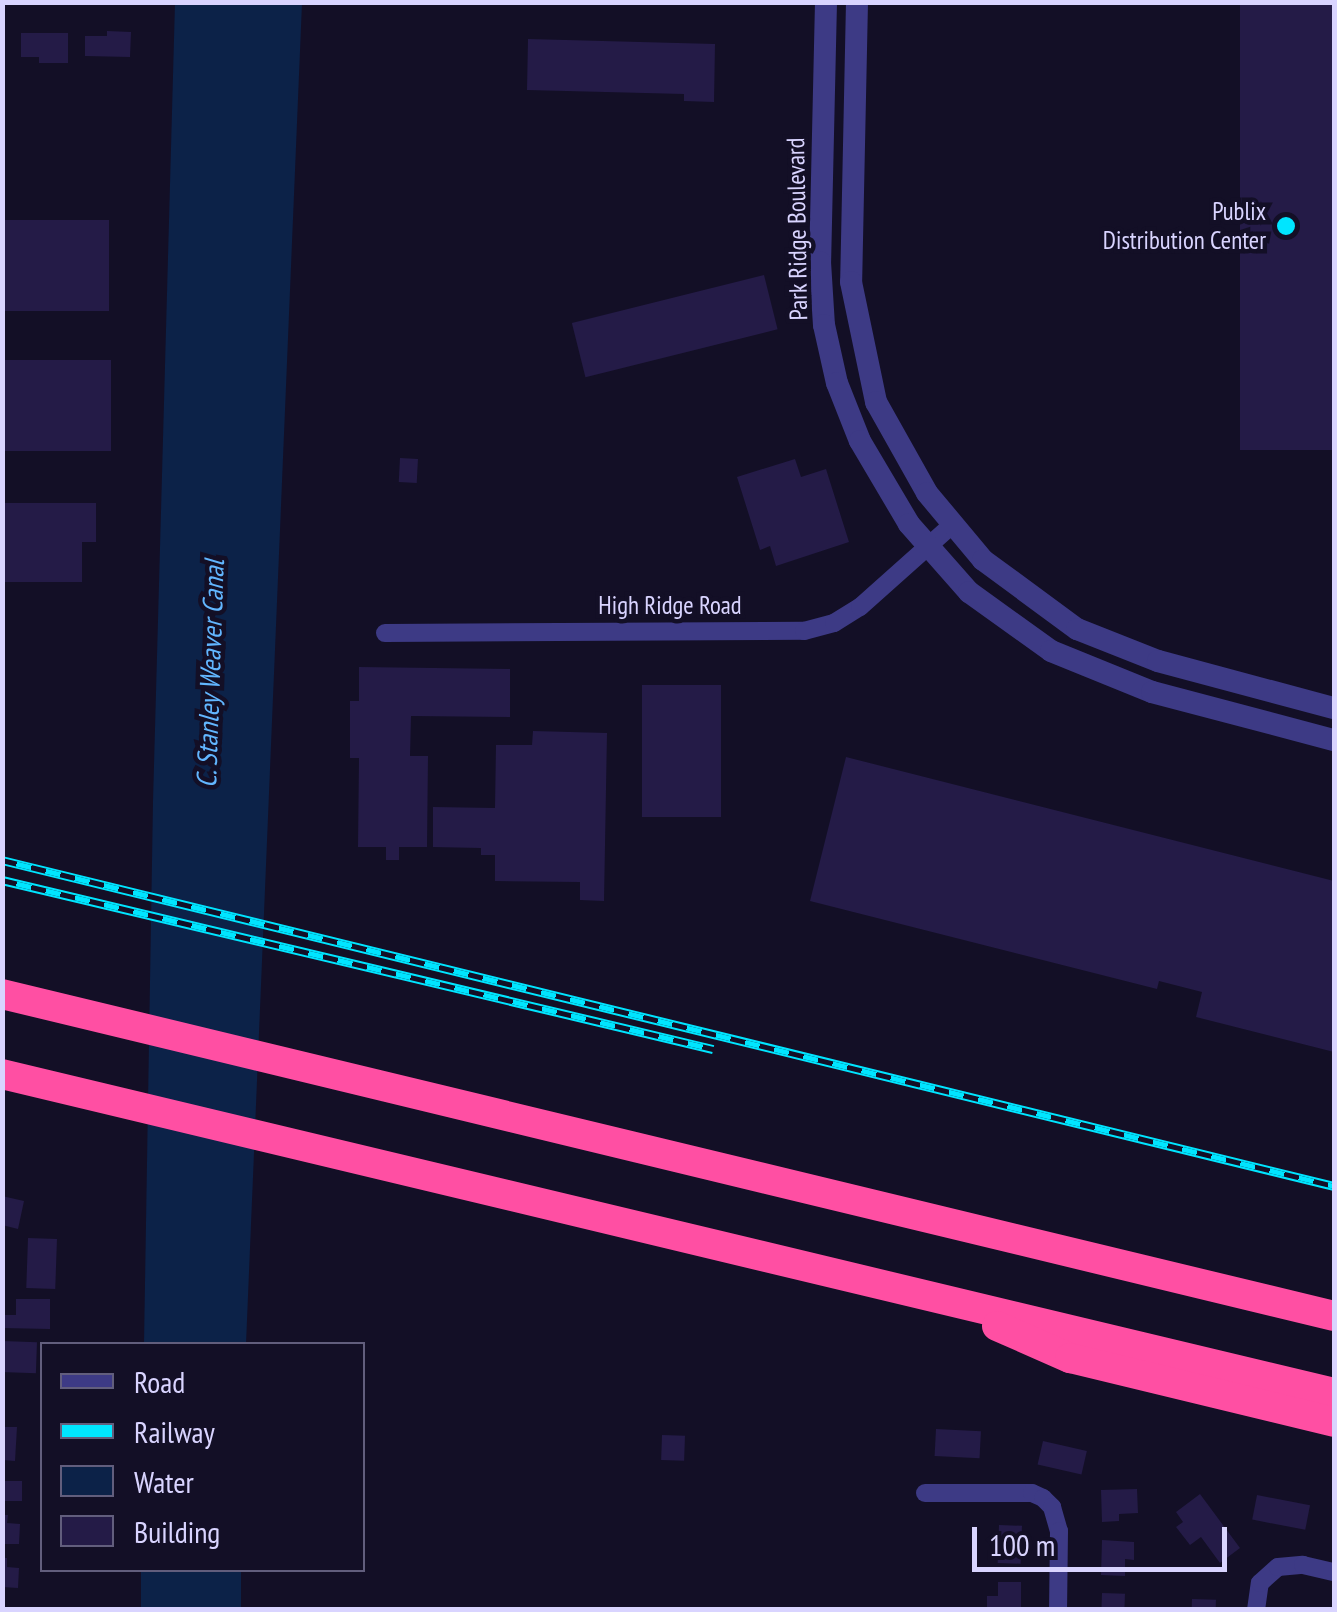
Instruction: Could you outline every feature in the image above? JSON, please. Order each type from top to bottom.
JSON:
[{"type":"highway","points":[[2,994],[1334,1316]]},
{"type":"highway","points":[[2,1074],[1334,1393]]},
{"type":"highway","points":[[920,1294],[1070,1358],[1334,1422]]},
{"type":"street","name":"Park Ridge Boulevard","points":[[826,2],[820,249],[824,324],[837,383],[872,465],[928,549]]},
{"type":"street","points":[[858,2],[851,282],[860,343],[876,402],[912,470],[951,526],[1014,587],[1077,629],[1110,644],[1334,708]]},
{"type":"street","points":[[820,249],[852,250]]},
{"type":"street","name":"High Ridge Road","points":[[385,633],[804,631],[834,623],[860,607],[951,526]]},
{"type":"street","points":[[928,549],[992,612],[1051,651],[1152,692],[1334,740]]},
{"type":"street","points":[[1098,672],[1110,644]]},
{"type":"street","points":[[925,1493],[1032,1492],[1052,1507],[1058,1518],[1058,1610]]},
{"type":"street","points":[[1256,1610],[1256,1595],[1268,1574],[1291,1564],[1334,1572]]},
{"type":"water","name":"C. Stanley Weaver Canal","points":[[175,3],[302,3],[246,1342],[144,1342],[153,802]]},
{"type":"water","points":[[141,1572],[241,1572],[241,1609],[141,1609]]},
{"type":"building","name":"Publix Distribution Center","points":[[1240,2],[1334,2],[1334,450],[1240,450]]},
{"type":"building","points":[[107,31],[131,32],[130,57],[85,56],[85,36],[107,36]]},
{"type":"building","points":[[21,33],[68,33],[68,63],[39,63],[39,57],[21,57]]},
{"type":"building","points":[[528,39],[715,44],[714,102],[684,101],[684,94],[527,90]]},
{"type":"building","points":[[2,220],[109,220],[109,311],[2,311]]},
{"type":"building","points":[[764,275],[778,329],[585,377],[572,323]]},
{"type":"building","points":[[2,360],[111,360],[111,451],[2,451]]},
{"type":"building","points":[[400,458],[418,459],[417,483],[399,482]]},
{"type":"building","points":[[795,459],[801,477],[826,469],[849,542],[776,566],[770,546],[760,550],[737,477]]},
{"type":"building","points":[[2,503],[96,503],[96,542],[82,542],[82,582],[2,582]]},
{"type":"building","points":[[359,667],[510,669],[510,717],[411,716],[410,756],[428,756],[427,847],[399,847],[399,860],[386,860],[386,847],[358,847],[359,758],[350,758],[350,701],[359,701]]},
{"type":"building","points":[[642,685],[721,685],[721,817],[642,817]]},
{"type":"building","points":[[533,731],[607,733],[604,901],[580,900],[580,882],[495,881],[495,855],[481,855],[481,848],[433,847],[433,807],[495,808],[496,745],[532,745]]},
{"type":"building","points":[[846,757],[1334,881],[1334,1052],[1196,1017],[1202,992],[1159,981],[1157,989],[810,901]]},
{"type":"building","points":[[2,1196],[24,1201],[18,1229],[2,1225]]},
{"type":"building","points":[[28,1238],[57,1239],[55,1289],[26,1288]]},
{"type":"building","points":[[16,1299],[50,1299],[50,1329],[2,1328],[2,1315],[16,1315]]},
{"type":"building","points":[[2,1341],[37,1342],[36,1373],[2,1372]]},
{"type":"building","points":[[3,1427],[17,1427],[15,1461],[3,1460]]},
{"type":"building","points":[[936,1429],[981,1431],[980,1458],[935,1456]]},
{"type":"building","points":[[662,1435],[685,1436],[684,1461],[661,1460]]},
{"type":"building","points":[[1043,1441],[1087,1451],[1081,1475],[1038,1464]]},
{"type":"building","points":[[2,1481],[22,1481],[22,1501],[2,1501]]},
{"type":"building","points":[[1137,1489],[1138,1513],[1119,1514],[1119,1521],[1102,1522],[1101,1490]]},
{"type":"building","points":[[1200,1494],[1240,1548],[1220,1563],[1201,1537],[1190,1545],[1176,1527],[1183,1522],[1176,1512]]},
{"type":"building","points":[[1257,1495],[1310,1505],[1305,1530],[1252,1520]]},
{"type":"building","points":[[2,1515],[8,1515],[7,1523],[20,1524],[19,1544],[2,1544]]},
{"type":"building","points":[[999,1525],[1022,1526],[1021,1564],[998,1563]]},
{"type":"building","points":[[1102,1540],[1134,1542],[1134,1560],[1125,1559],[1125,1576],[1101,1575]]},
{"type":"building","points":[[2,1558],[7,1558],[7,1567],[19,1568],[18,1588],[2,1587]]},
{"type":"building","points":[[998,1582],[1021,1582],[1021,1610],[987,1610],[987,1596],[998,1596]]},
{"type":"building","points":[[1102,1593],[1125,1594],[1124,1610],[1101,1610]]},
{"type":"building","points":[[1192,1599],[1216,1600],[1216,1610],[1192,1610]]},
{"type":"railway","points":[[2,860],[1334,1186]]},
{"type":"railway","points":[[2,880],[713,1049]]},
{"type":"place","name":"Publix Distribution Center","points":[[1286,226]]}]
